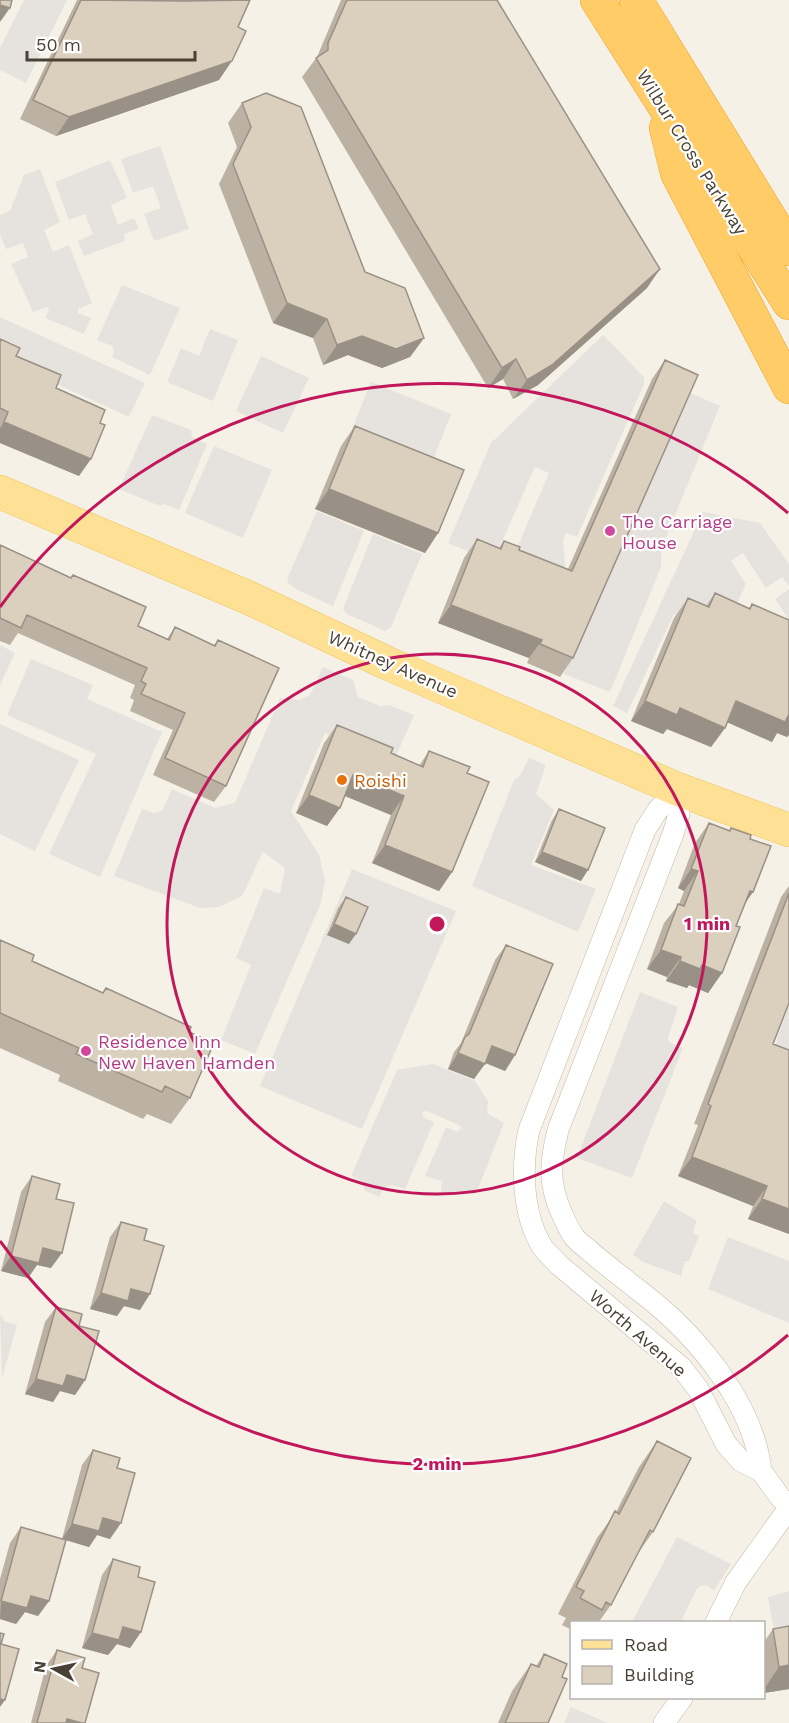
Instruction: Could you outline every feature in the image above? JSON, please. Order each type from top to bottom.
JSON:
[{"type":"highway","name":"Wilbur Cross Parkway","points":[[597,0],[789,303]]},
{"type":"highway","name":"Wilbur Cross Parkway","points":[[636,0],[789,249]]},
{"type":"highway","points":[[659,100],[677,172],[789,387]]},
{"type":"highway","points":[[724,143],[768,189],[789,204]]},
{"type":"main road","name":"Whitney Avenue","points":[[0,492],[247,597],[387,663],[677,789],[789,830]]},
{"type":"street","name":"Worth Avenue","points":[[677,789],[657,811],[645,830],[529,1130],[525,1150],[526,1192],[532,1226],[544,1248],[559,1264],[681,1367],[698,1389],[726,1444],[741,1461],[761,1471],[789,1507]]},
{"type":"street","name":"Worth Avenue","points":[[677,789],[679,814],[565,1112],[551,1157],[551,1180],[555,1198],[575,1239],[666,1312],[706,1354],[725,1381],[754,1435],[761,1471]]},
{"type":"street","points":[[616,907],[641,917]]},
{"type":"street","points":[[541,1101],[565,1112]]},
{"type":"street","points":[[532,1226],[561,1211]]},
{"type":"street","points":[[717,1621],[736,1582],[789,1507]]},
{"type":"street","points":[[664,1723],[681,1699]]},
{"type":"shaded area","points":[[24,0],[67,0],[26,83],[0,70],[0,48]]},
{"type":"shaded area","points":[[160,146],[189,229],[154,241],[144,214],[161,208],[153,186],[133,193],[121,159]]},
{"type":"shaded area","points":[[110,160],[127,198],[111,205],[118,225],[134,218],[139,229],[124,234],[125,241],[84,256],[78,241],[93,234],[85,214],[69,220],[55,182]]},
{"type":"shaded area","points":[[40,169],[60,222],[44,230],[53,252],[69,245],[92,303],[78,309],[78,313],[91,318],[84,334],[45,318],[48,307],[33,312],[11,264],[28,257],[23,243],[6,249],[0,235],[0,215],[10,211],[24,175]]},
{"type":"shaded area","points":[[122,285],[180,308],[150,375],[112,357],[114,352],[112,346],[97,340]]},
{"type":"shaded area","points":[[0,317],[145,383],[129,417],[0,358]]},
{"type":"shaded area","points":[[210,329],[238,340],[213,401],[167,382],[181,348],[199,356]]},
{"type":"shaded area","points":[[603,335],[644,377],[644,384],[577,537],[566,533],[563,541],[565,565],[555,587],[509,567],[549,473],[535,467],[493,562],[448,543],[491,443]]},
{"type":"shaded area","points":[[261,356],[309,378],[283,433],[236,411]]},
{"type":"shaded area","points":[[371,382],[451,414],[430,468],[349,436]]},
{"type":"shaded area","points":[[688,392],[720,406],[661,549],[661,567],[610,692],[564,674]]},
{"type":"shaded area","points":[[152,415],[191,430],[192,437],[207,444],[179,510],[164,504],[160,506],[119,489]]},
{"type":"shaded area","points":[[214,446],[272,470],[243,538],[185,513]]},
{"type":"shaded area","points":[[317,511],[364,531],[333,606],[298,590],[289,584],[287,579]]},
{"type":"shaded area","points":[[703,512],[760,523],[789,564],[789,586],[782,577],[766,588],[743,553],[731,561],[746,584],[730,619],[695,623],[674,614],[627,713],[613,706]]},
{"type":"shaded area","points":[[373,534],[422,554],[391,627],[385,631],[347,614],[343,609]]},
{"type":"shaded area","points":[[789,589],[789,620],[775,599]]},
{"type":"shaded area","points":[[0,645],[15,653],[0,685]]},
{"type":"shaded area","points":[[31,659],[93,685],[87,699],[162,732],[100,877],[49,854],[96,754],[7,715]]},
{"type":"shaded area","points":[[323,667],[353,680],[358,697],[380,706],[389,705],[414,715],[393,763],[325,733],[291,811],[319,855],[325,880],[321,903],[255,1054],[221,1040],[251,965],[236,958],[264,888],[280,894],[285,868],[263,852],[242,896],[219,907],[200,908],[114,876],[142,809],[154,813],[162,811],[172,789],[215,808],[235,803],[280,698],[299,700],[310,695]]},
{"type":"shaded area","points":[[0,724],[79,760],[35,851],[0,834]]},
{"type":"shaded area","points":[[529,758],[546,765],[536,794],[554,810],[531,865],[596,889],[578,932],[472,886],[514,780],[520,776]]},
{"type":"shaded area","points":[[352,869],[456,911],[362,1129],[260,1086]]},
{"type":"shaded area","points":[[640,992],[678,1007],[668,1038],[670,1043],[683,1048],[632,1178],[577,1158]]},
{"type":"shaded area","points":[[789,1006],[789,1070],[776,1045]]},
{"type":"shaded area","points":[[433,1064],[475,1081],[488,1101],[487,1113],[504,1123],[478,1189],[457,1194],[441,1192],[442,1181],[425,1176],[446,1127],[457,1132],[461,1128],[427,1111],[422,1112],[424,1118],[434,1122],[405,1189],[392,1185],[384,1188],[379,1197],[364,1190],[364,1182],[351,1176],[397,1070]]},
{"type":"shaded area","points":[[664,1201],[697,1221],[693,1230],[694,1234],[699,1236],[689,1261],[685,1261],[681,1276],[643,1262],[633,1255]]},
{"type":"shaded area","points":[[728,1237],[789,1261],[789,1323],[708,1289]]},
{"type":"shaded area","points":[[0,1316],[4,1321],[17,1325],[2,1378]]},
{"type":"shaded area","points":[[677,1537],[731,1564],[714,1591],[706,1585],[696,1590],[681,1621],[633,1621]]},
{"type":"shaded area","points":[[789,1591],[789,1633],[775,1636],[768,1597]]},
{"type":"shaded area","points":[[571,1707],[608,1723],[564,1723]]},
{"type":"building","points":[[0,0],[12,0],[10,8],[0,5]]},
{"type":"building","points":[[81,0],[250,0],[238,27],[246,31],[232,61],[69,117],[33,100]]},
{"type":"building","points":[[347,0],[497,0],[660,269],[552,365],[527,380],[516,359],[502,368],[316,58],[328,50],[328,43]]},
{"type":"building","points":[[266,93],[301,107],[365,272],[405,288],[424,338],[396,349],[362,336],[337,345],[327,319],[287,303],[233,164],[251,127],[242,103]]},
{"type":"building","points":[[0,339],[20,348],[16,356],[61,375],[56,388],[105,410],[100,423],[105,425],[91,459],[4,422],[8,412],[0,408]]},
{"type":"building","points":[[665,360],[698,375],[573,658],[540,644],[542,640],[451,605],[477,539],[501,549],[504,541],[520,547],[519,550],[572,571]]},
{"type":"building","points":[[355,426],[464,470],[438,533],[329,489]]},
{"type":"building","points":[[0,545],[71,578],[73,575],[146,607],[138,626],[169,640],[175,627],[215,646],[218,640],[279,668],[226,786],[165,758],[185,713],[141,694],[146,684],[141,681],[147,668],[27,615],[21,628],[0,618]]},
{"type":"building","points":[[715,593],[750,609],[752,604],[789,620],[789,714],[785,722],[736,701],[725,728],[680,708],[677,715],[645,701],[688,598],[709,607]]},
{"type":"building","points":[[337,725],[393,748],[391,753],[423,767],[429,751],[470,767],[467,773],[489,782],[452,872],[385,845],[404,796],[353,775],[340,808],[309,795]]},
{"type":"building","points":[[559,809],[605,828],[588,870],[542,852]]},
{"type":"building","points":[[709,823],[730,831],[731,828],[751,835],[750,839],[771,846],[753,892],[750,891],[736,926],[740,927],[722,973],[702,965],[700,969],[680,961],[681,957],[661,950],[678,904],[684,906],[698,871],[691,869]]},
{"type":"building","points":[[789,893],[789,1003],[773,1044],[789,1050],[789,1209],[762,1199],[767,1186],[692,1157],[711,1106],[708,1104]]},
{"type":"building","points":[[346,897],[368,907],[356,934],[334,924]]},
{"type":"building","points":[[0,940],[34,955],[32,961],[103,993],[106,988],[191,1027],[189,1032],[214,1043],[190,1098],[165,1086],[162,1092],[76,1054],[79,1048],[0,1013]]},
{"type":"building","points":[[506,945],[553,964],[515,1055],[492,1046],[485,1064],[458,1053],[465,1037],[469,1034]]},
{"type":"building","points":[[32,1176],[60,1184],[56,1199],[74,1203],[62,1253],[43,1248],[39,1263],[11,1256]]},
{"type":"building","points":[[121,1222],[147,1229],[144,1240],[164,1246],[150,1294],[131,1289],[128,1301],[101,1293]]},
{"type":"building","points":[[56,1307],[82,1314],[79,1326],[99,1331],[85,1380],[67,1375],[63,1386],[36,1379]]},
{"type":"building","points":[[657,1441],[691,1458],[653,1532],[650,1530],[611,1605],[606,1602],[602,1610],[580,1598],[584,1591],[576,1587],[615,1511],[619,1514]]},
{"type":"building","points":[[93,1450],[120,1458],[117,1468],[135,1473],[121,1523],[103,1518],[99,1531],[72,1524]]},
{"type":"building","points":[[21,1527],[66,1540],[49,1601],[31,1596],[27,1608],[1,1601]]},
{"type":"building","points":[[113,1559],[140,1567],[138,1577],[155,1582],[141,1632],[123,1627],[119,1640],[92,1633]]},
{"type":"building","points":[[789,1626],[789,1665],[779,1667],[773,1629]]},
{"type":"building","points":[[0,1633],[4,1634],[1,1644],[19,1649],[5,1700],[0,1699]]},
{"type":"building","points":[[57,1650],[85,1658],[82,1668],[99,1673],[85,1723],[67,1719],[66,1723],[37,1723]]},
{"type":"building","points":[[544,1654],[567,1664],[562,1677],[567,1679],[548,1723],[505,1723],[531,1664],[539,1667]]},
{"type":"place","name":"The Carriage House","points":[[610,531]]},
{"type":"place","name":"Roishi","points":[[342,780]]},
{"type":"place","name":"Residence Inn New Haven Hamden","points":[[86,1051]]}]
